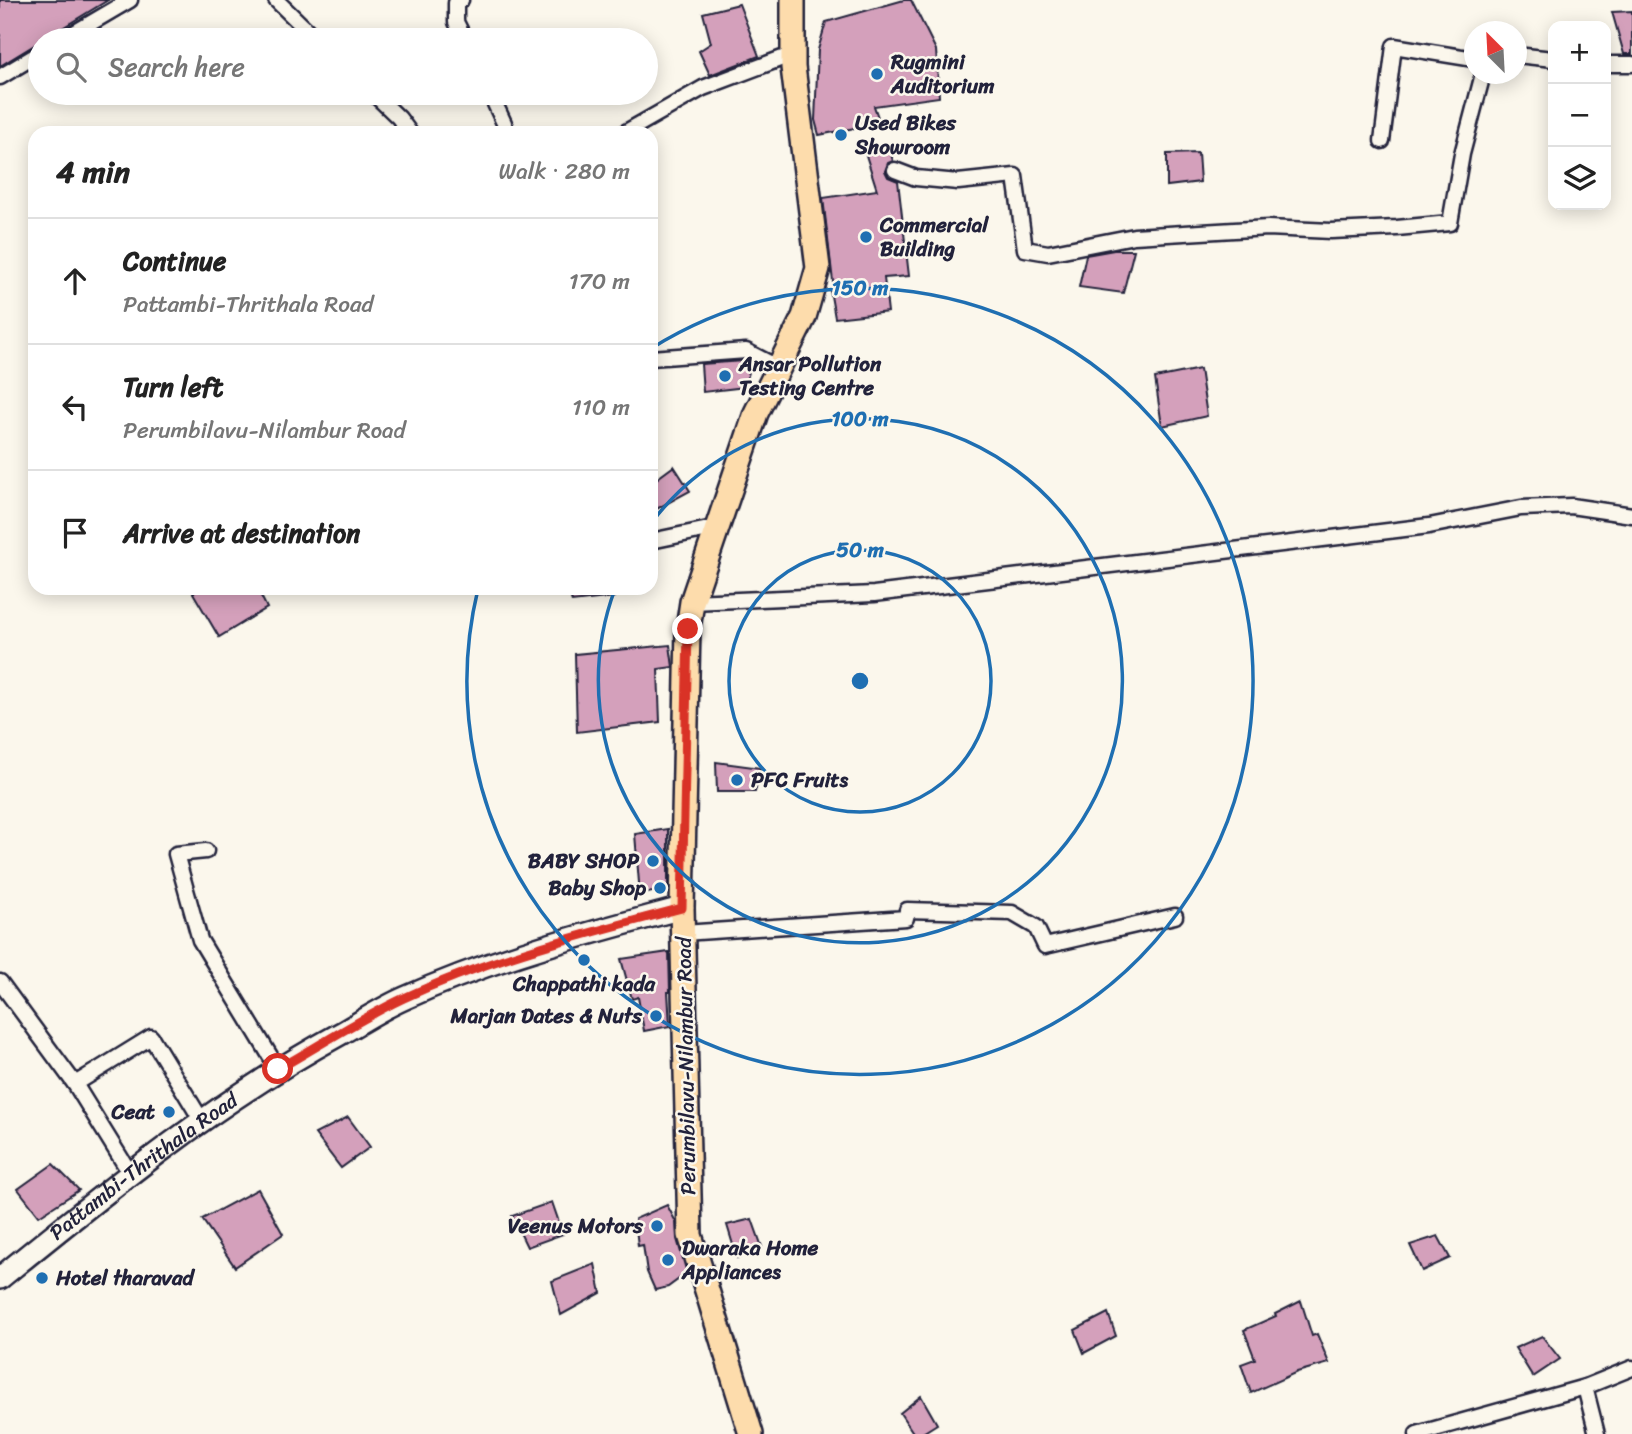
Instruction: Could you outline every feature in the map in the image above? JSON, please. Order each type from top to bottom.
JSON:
[{"type":"main road","name":"Perumbilavu-Nilambur Road","points":[[751,1434],[690,1235],[682,908],[688,629],[692,602],[756,413],[804,317],[818,268],[793,67],[793,0]]},
{"type":"main road","name":"Pattambi-Thrithala Road","points":[[0,1278],[130,1173],[202,1121],[278,1069],[403,999],[468,972],[552,943],[682,908]]},
{"type":"street","points":[[82,28],[130,0]]},
{"type":"street","points":[[276,0],[305,28]]},
{"type":"street","points":[[459,28],[456,22],[456,3],[461,0]]},
{"type":"street","points":[[1382,141],[1394,46],[1464,57]]},
{"type":"street","points":[[636,126],[703,88],[793,54]]},
{"type":"street","points":[[1527,56],[1548,58]]},
{"type":"street","points":[[0,77],[28,60]]},
{"type":"street","points":[[1611,64],[1632,64]]},
{"type":"street","points":[[895,170],[916,178],[958,182],[1015,176],[1025,248],[1048,253],[1134,236],[1268,228],[1331,231],[1450,223],[1462,155],[1480,84]]},
{"type":"street","points":[[385,105],[405,126]]},
{"type":"street","points":[[496,105],[505,126]]},
{"type":"street","points":[[658,357],[746,351],[779,368]]},
{"type":"street","points":[[692,602],[874,594],[1429,526],[1521,508],[1571,506],[1632,515]]},
{"type":"street","points":[[658,540],[718,527]]},
{"type":"street","points":[[206,851],[176,854],[200,940],[278,1069]]},
{"type":"street","points":[[683,933],[906,918],[907,910],[1012,913],[1036,927],[1045,946],[1175,916]]},
{"type":"street","points":[[0,982],[75,1084],[130,1173]]},
{"type":"street","points":[[75,1084],[151,1037],[202,1121]]},
{"type":"street","points":[[1417,1434],[1585,1387],[1632,1368]]},
{"type":"street","points":[[1585,1387],[1597,1434]]},
{"type":"building","points":[[0,0],[108,0],[62,28],[28,28],[28,49],[0,66]]},
{"type":"building","name":"Rugmini Auditorium","points":[[911,0],[936,50],[939,97],[874,106],[880,123],[819,135],[815,120],[818,50],[826,22]]},
{"type":"building","points":[[739,4],[759,56],[710,75],[699,51],[711,43],[703,13]]},
{"type":"building","points":[[1632,11],[1632,54],[1624,54],[1612,12]]},
{"type":"building","name":"Commercial Building","points":[[889,148],[893,161],[888,163],[885,171],[888,177],[898,181],[909,276],[884,278],[888,312],[835,318],[830,290],[834,290],[823,198],[877,190],[865,152]]},
{"type":"building","points":[[1198,153],[1200,182],[1167,186],[1167,154]]},
{"type":"building","points":[[1134,250],[1123,293],[1079,287],[1086,255]]},
{"type":"building","name":"Ansar Pollution Testing Centre","points":[[744,361],[751,364],[745,387],[703,392],[701,364]]},
{"type":"building","points":[[1200,369],[1207,416],[1162,426],[1155,378]]},
{"type":"building","points":[[674,466],[690,491],[658,508],[658,478]]},
{"type":"building","points":[[194,595],[260,595],[267,608],[219,637]]},
{"type":"building","points":[[570,595],[614,595],[614,597],[572,602]]},
{"type":"building","points":[[670,645],[673,667],[658,669],[660,722],[577,732],[575,654]]},
{"type":"building","name":"PFC Fruits","points":[[716,762],[761,768],[755,792],[717,792]]},
{"type":"building","name":"BABY SHOP","points":[[668,829],[668,888],[640,895],[635,834]]},
{"type":"building","points":[[669,952],[670,1026],[644,1031],[638,997],[632,999],[621,959]]},
{"type":"building","points":[[348,1117],[370,1147],[341,1168],[315,1134]]},
{"type":"building","points":[[53,1164],[79,1190],[39,1216],[18,1189]]},
{"type":"building","points":[[258,1189],[283,1234],[235,1267],[202,1219]]},
{"type":"building","points":[[552,1202],[563,1234],[527,1247],[512,1216]]},
{"type":"building","points":[[667,1205],[676,1222],[677,1239],[687,1273],[668,1287],[655,1290],[647,1272],[643,1245],[638,1246],[635,1219]]},
{"type":"building","points":[[752,1219],[762,1247],[737,1258],[727,1225]]},
{"type":"building","points":[[1438,1236],[1450,1258],[1422,1271],[1410,1245]]},
{"type":"building","points":[[595,1264],[601,1293],[561,1315],[552,1281]]},
{"type":"building","points":[[1301,1301],[1312,1336],[1317,1334],[1329,1363],[1297,1372],[1251,1393],[1241,1364],[1255,1359],[1244,1330]]},
{"type":"building","points":[[1108,1313],[1116,1336],[1084,1353],[1075,1330]]},
{"type":"building","points":[[1542,1336],[1560,1359],[1533,1377],[1515,1348]]},
{"type":"building","points":[[921,1396],[937,1424],[921,1434],[914,1434],[900,1413]]},
{"type":"place","name":"Rugmini Auditorium","points":[[877,74]]},
{"type":"place","name":"Used Bikes Showroom","points":[[841,135]]},
{"type":"place","name":"Commercial Building","points":[[866,237]]},
{"type":"place","name":"Ansar Pollution Testing Centre","points":[[725,376]]},
{"type":"place","name":"PFC Fruits","points":[[737,780]]},
{"type":"place","name":"BABY SHOP","points":[[653,861]]},
{"type":"place","name":"Baby Shop","points":[[660,888]]},
{"type":"place","name":"Chappathi kada","points":[[584,960]]},
{"type":"place","name":"Marjan Dates & Nuts","points":[[656,1016]]},
{"type":"place","name":"Ceat","points":[[169,1112]]},
{"type":"place","name":"Veenus Motors","points":[[657,1226]]},
{"type":"place","name":"Dwaraka Home Appliances","points":[[668,1260]]},
{"type":"place","name":"Hotel tharavad","points":[[42,1278]]},
{"type":"route","points":[[278,1069],[403,999],[468,972],[552,943],[682,908],[688,629]]}]
